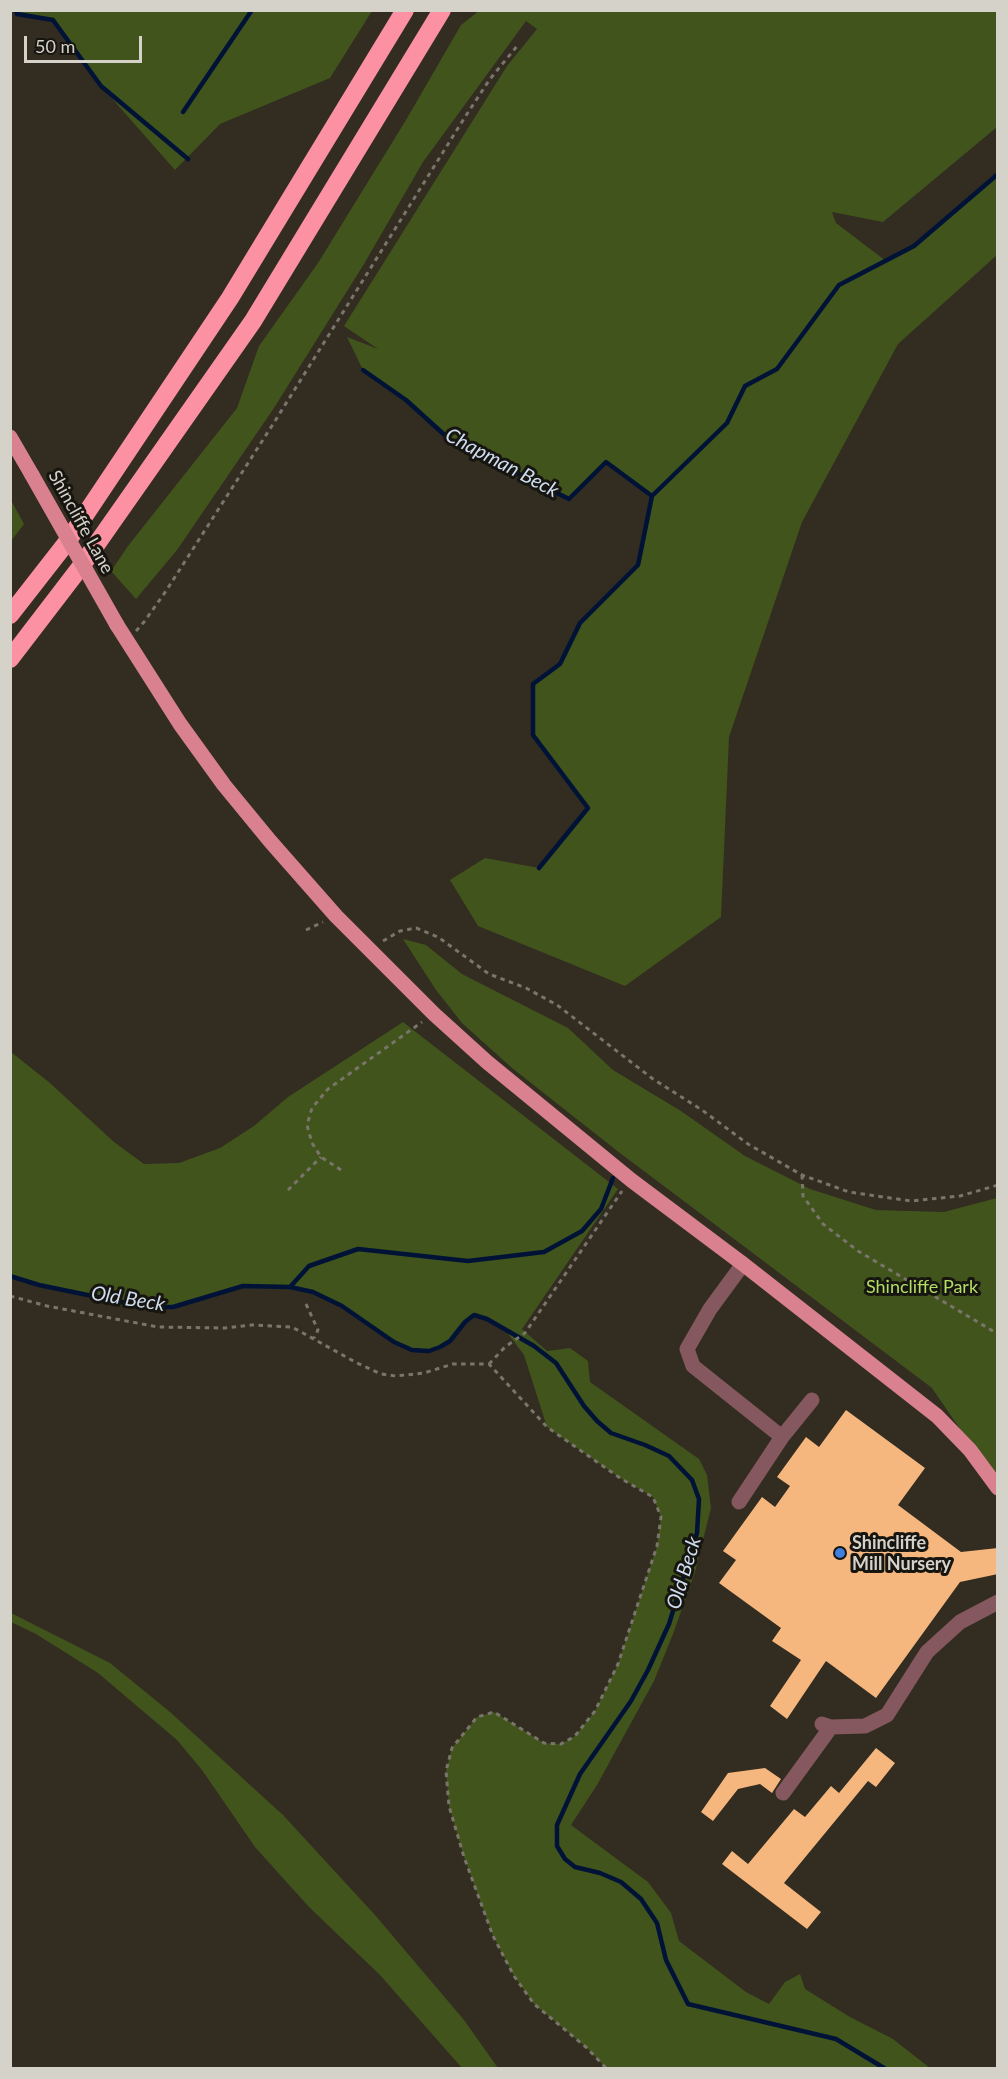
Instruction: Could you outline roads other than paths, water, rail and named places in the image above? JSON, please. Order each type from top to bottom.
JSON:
[{"type":"highway","points":[[10,615],[67,542],[230,298],[405,10]]},
{"type":"highway","points":[[10,659],[82,565],[253,321],[442,10]]},
{"type":"main road","name":"Shincliffe Lane","points":[[10,437],[117,626],[180,724],[224,785],[270,842],[336,916],[434,1014],[487,1062],[631,1180],[743,1264],[937,1416],[970,1450],[998,1488]]},
{"type":"lane","points":[[743,1264],[711,1309],[687,1349],[693,1366],[782,1437]]},
{"type":"lane","points":[[739,1502],[782,1437],[812,1400]]},
{"type":"lane","points":[[783,1793],[827,1726],[865,1726],[887,1715],[927,1652],[960,1622],[998,1602]]},
{"type":"waterway","name":"Chapman Beck","points":[[16,10],[17,14],[53,20],[101,86],[188,159]]},
{"type":"waterway","points":[[183,112],[252,10]]},
{"type":"waterway","points":[[652,496],[727,423],[745,386],[777,369],[839,285],[914,246],[998,174]]},
{"type":"waterway","name":"Chapman Beck","points":[[363,370],[406,400],[449,439],[569,499],[606,462],[652,496],[638,565],[580,623],[560,664],[533,684],[533,735],[588,808],[539,868]]},
{"type":"waterway","points":[[290,1287],[309,1266],[358,1249],[468,1261],[544,1252],[582,1231],[601,1209],[613,1178]]},
{"type":"waterway","name":"Old Beck","points":[[10,1276],[39,1285],[146,1307],[173,1307],[243,1286],[290,1287],[313,1292],[342,1306],[394,1342],[412,1350],[429,1351],[440,1347],[450,1341],[465,1322],[474,1315],[487,1319],[534,1346],[556,1363],[584,1406],[611,1433],[669,1456],[692,1480],[699,1499],[697,1533],[669,1624],[631,1701],[580,1774],[557,1825],[557,1846],[565,1859],[575,1867],[600,1873],[621,1882],[641,1899],[657,1923],[666,1960],[688,2004],[836,2039],[884,2068]]},
{"type":"place","name":"Shincliffe Mill Nursery","points":[[840,1553]]},
{"type":"park label","name":"Shincliffe Park","points":[[922,1287]]}]
